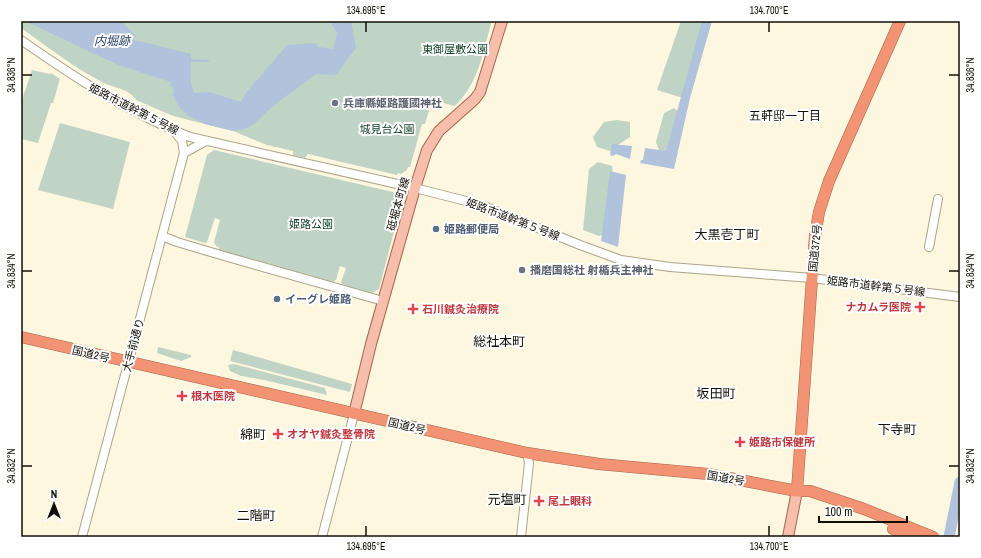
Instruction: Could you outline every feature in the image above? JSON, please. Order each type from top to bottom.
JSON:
[{"type":"highway","name":"国道372号","points":[[797,491],[812,278],[819,212],[829,181],[900,21]]},
{"type":"highway","name":"国道2号","points":[[21,337],[128,363],[527,453],[599,464],[708,474],[797,491],[810,491],[864,509],[933,537]]},
{"type":"highway","name":"国道2号","points":[[797,491],[863,516],[912,537]]},
{"type":"main road","name":"砥堀本町線","points":[[354,414],[383,301],[427,150],[434,138],[480,92],[502,21]]},
{"type":"main road","points":[[788,537],[797,491]]},
{"type":"street","name":"姫路市道幹第５号線","points":[[21,40],[81,81],[118,103],[173,130],[206,141],[415,188],[484,206],[621,260],[670,267],[812,278],[960,297]]},
{"type":"street","points":[[173,130],[182,141],[184,153],[206,141]]},
{"type":"street","name":"大手前通り","points":[[82,537],[184,153]]},
{"type":"street","points":[[929,247],[938,199]]},
{"type":"street","points":[[162,236],[230,258],[383,301]]},
{"type":"street","points":[[322,537],[354,414]]},
{"type":"street","points":[[521,537],[529,463],[527,453]]},
{"type":"green space","points":[[21,21],[492,21],[479,66],[470,87],[455,106],[432,100],[425,124],[422,124],[410,167],[408,167],[407,170],[401,174],[398,173],[397,175],[308,154],[305,158],[293,155],[293,151],[267,145],[233,131],[173,116],[136,100],[130,93],[104,83],[82,71],[21,28]]},
{"type":"green space","points":[[681,21],[707,21],[683,98],[657,90]]},
{"type":"green space","points":[[32,70],[51,73],[60,79],[38,143],[21,139],[21,103]]},
{"type":"green space","points":[[674,108],[681,114],[672,150],[660,153],[656,142],[664,113]]},
{"type":"green space","points":[[617,120],[630,122],[630,137],[615,147],[613,152],[597,147],[593,137],[604,122]]},
{"type":"green space","points":[[60,123],[130,142],[113,209],[38,190]]},
{"type":"green space","name":"姫路公園","points":[[214,150],[397,193],[402,201],[379,289],[372,293],[342,285],[341,282],[346,268],[340,266],[336,280],[333,282],[219,250],[219,247],[216,246],[214,242],[220,220],[215,218],[207,242],[205,243],[185,237],[207,155]]},
{"type":"green space","points":[[598,162],[612,166],[613,176],[606,233],[599,236],[583,230],[589,169]]},
{"type":"green space","points":[[158,347],[191,355],[191,357],[181,361],[157,353]]},
{"type":"green space","points":[[233,350],[352,384],[350,392],[230,361]]},
{"type":"green space","points":[[234,364],[325,388],[327,395],[241,376],[230,371],[228,365]]},
{"type":"water","name":"内堀跡","points":[[25,21],[121,21],[135,35],[134,40],[191,54],[191,59],[209,60],[209,62],[191,62],[191,83],[194,93],[209,92],[241,102],[245,94],[287,45],[316,43],[318,47],[333,49],[337,33],[330,21],[351,21],[356,48],[336,75],[316,74],[274,105],[254,124],[244,129],[233,131],[205,124],[187,115],[179,107],[172,94],[174,93],[173,87],[171,87],[171,82],[118,65]]},
{"type":"water","points":[[702,21],[712,21],[690,98],[674,169],[640,163],[641,160],[643,160],[645,148],[666,151]]},
{"type":"water","points":[[612,144],[632,146],[630,159],[616,154],[613,156],[610,155]]},
{"type":"water","points":[[610,171],[626,175],[618,247],[601,241]]},
{"type":"waterway","points":[[949,537],[960,482]]},
{"type":"place","name":"兵庫縣姫路護國神社","points":[[335,103]]},
{"type":"place","name":"姫路郵便局","points":[[436,229]]},
{"type":"place","name":"播磨国総社 射楯兵主神社","points":[[522,270]]},
{"type":"place","name":"イーグレ姫路","points":[[277,299]]},
{"type":"place","name":"ナカムラ医院","points":[[920,307]]},
{"type":"place","name":"石川鍼灸治療院","points":[[413,309]]},
{"type":"place","name":"根木医院","points":[[182,396]]},
{"type":"place","name":"オオヤ鍼灸整骨院","points":[[278,434]]},
{"type":"place","name":"姫路市保健所","points":[[740,442]]},
{"type":"place","name":"尾上眼科","points":[[539,501]]},
{"type":"district","name":"五軒邸一丁目","points":[[785,116]]},
{"type":"district","name":"大黒壱丁町","points":[[727,234]]},
{"type":"district","name":"総社本町","points":[[499,341]]},
{"type":"district","name":"坂田町","points":[[716,393]]},
{"type":"district","name":"下寺町","points":[[897,429]]},
{"type":"district","name":"綿町","points":[[253,434]]},
{"type":"district","name":"元塩町","points":[[507,499]]},
{"type":"district","name":"二階町","points":[[256,515]]},
{"type":"park label","name":"東御屋敷公園","points":[[455,49]]},
{"type":"park label","name":"城見台公園","points":[[387,129]]}]
